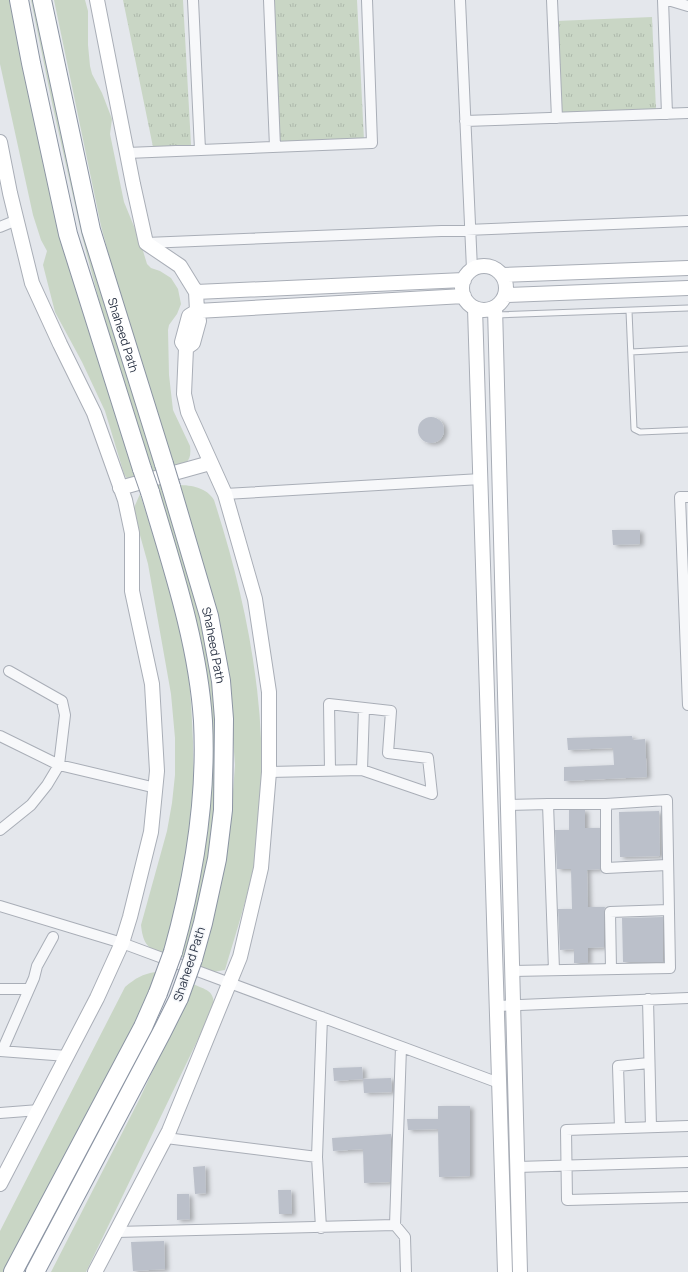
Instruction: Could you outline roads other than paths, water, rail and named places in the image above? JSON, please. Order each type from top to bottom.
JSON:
[{"type":"highway","name":"Shaheed Path","points":[[13,1272],[144,1027],[158,993],[173,952],[182,921],[197,842],[202,794],[203,759],[203,721],[198,680],[187,620],[176,577],[150,492],[68,234],[19,0]]},
{"type":"highway","name":"Shaheed Path","points":[[35,1272],[162,1032],[179,998],[193,959],[203,923],[216,859],[223,810],[224,719],[221,681],[209,616],[171,486],[91,230],[42,0]]},
{"type":"street","points":[[95,1272],[166,1138],[240,957],[261,868],[269,772],[269,692],[255,599],[225,494],[188,412],[184,394],[186,348],[193,343],[199,320],[196,292],[180,266],[146,243],[97,0]]},
{"type":"street","points":[[193,0],[200,150]]},
{"type":"street","points":[[269,0],[275,147]]},
{"type":"street","points":[[127,153],[372,143],[367,0]]},
{"type":"street","points":[[460,0],[470,230],[468,274]]},
{"type":"street","points":[[552,0],[557,118]]},
{"type":"street","points":[[663,0],[667,114]]},
{"type":"street","points":[[668,0],[688,6]]},
{"type":"street","points":[[465,121],[688,113]]},
{"type":"street","points":[[0,142],[32,282],[60,344],[94,413],[125,500],[132,533],[132,591],[152,684],[157,771],[151,832],[122,944],[97,998],[40,1110],[2,1179]]},
{"type":"street","points":[[0,227],[17,220]]},
{"type":"street","points":[[146,243],[688,221]]},
{"type":"street","points":[[495,311],[489,309],[480,310],[475,308],[466,300],[464,296],[462,283],[468,274],[479,266],[496,268],[503,275],[506,282],[507,292],[504,299],[495,311],[520,1272]]},
{"type":"street","points":[[503,275],[688,268]]},
{"type":"street","points":[[196,292],[468,274]]},
{"type":"street","points":[[505,295],[688,288]]},
{"type":"street","points":[[197,311],[464,296]]},
{"type":"street","points":[[475,308],[505,1272]]},
{"type":"street","points":[[120,488],[210,463]]},
{"type":"street","points":[[225,494],[481,479]]},
{"type":"street","points":[[688,497],[680,497],[688,705]]},
{"type":"street","points":[[0,830],[30,805],[47,785],[59,765],[65,715],[62,701],[8,671]]},
{"type":"street","points":[[269,772],[362,770],[432,794],[428,758],[388,753],[391,711],[329,704],[330,770]]},
{"type":"street","points":[[362,770],[364,708]]},
{"type":"street","points":[[0,736],[59,765],[156,788]]},
{"type":"street","points":[[507,805],[606,804],[667,800],[670,968],[512,971]]},
{"type":"street","points":[[548,804],[554,970]]},
{"type":"street","points":[[606,804],[606,868],[667,865]]},
{"type":"street","points":[[0,906],[122,944],[500,1083]]},
{"type":"street","points":[[611,969],[610,912],[669,910]]},
{"type":"street","points":[[53,937],[37,966],[29,989],[1,1051],[67,1056]]},
{"type":"street","points":[[0,989],[29,989]]},
{"type":"street","points":[[497,1006],[688,998]]},
{"type":"street","points":[[648,999],[651,1127]]},
{"type":"street","points":[[321,1228],[317,1157],[322,1017]]},
{"type":"street","points":[[401,1046],[395,1225],[405,1237],[406,1272]]},
{"type":"street","points":[[620,1128],[618,1066],[649,1064]]},
{"type":"street","points":[[0,1113],[40,1110]]},
{"type":"street","points":[[688,1126],[566,1130],[568,1200],[688,1197]]},
{"type":"street","points":[[166,1138],[317,1157]]},
{"type":"street","points":[[517,1167],[688,1162]]},
{"type":"street","points":[[116,1232],[395,1225]]},
{"type":"lane","points":[[495,311],[688,308]]},
{"type":"lane","points":[[629,310],[634,429],[640,432],[688,430]]},
{"type":"lane","points":[[631,352],[688,349]]}]
